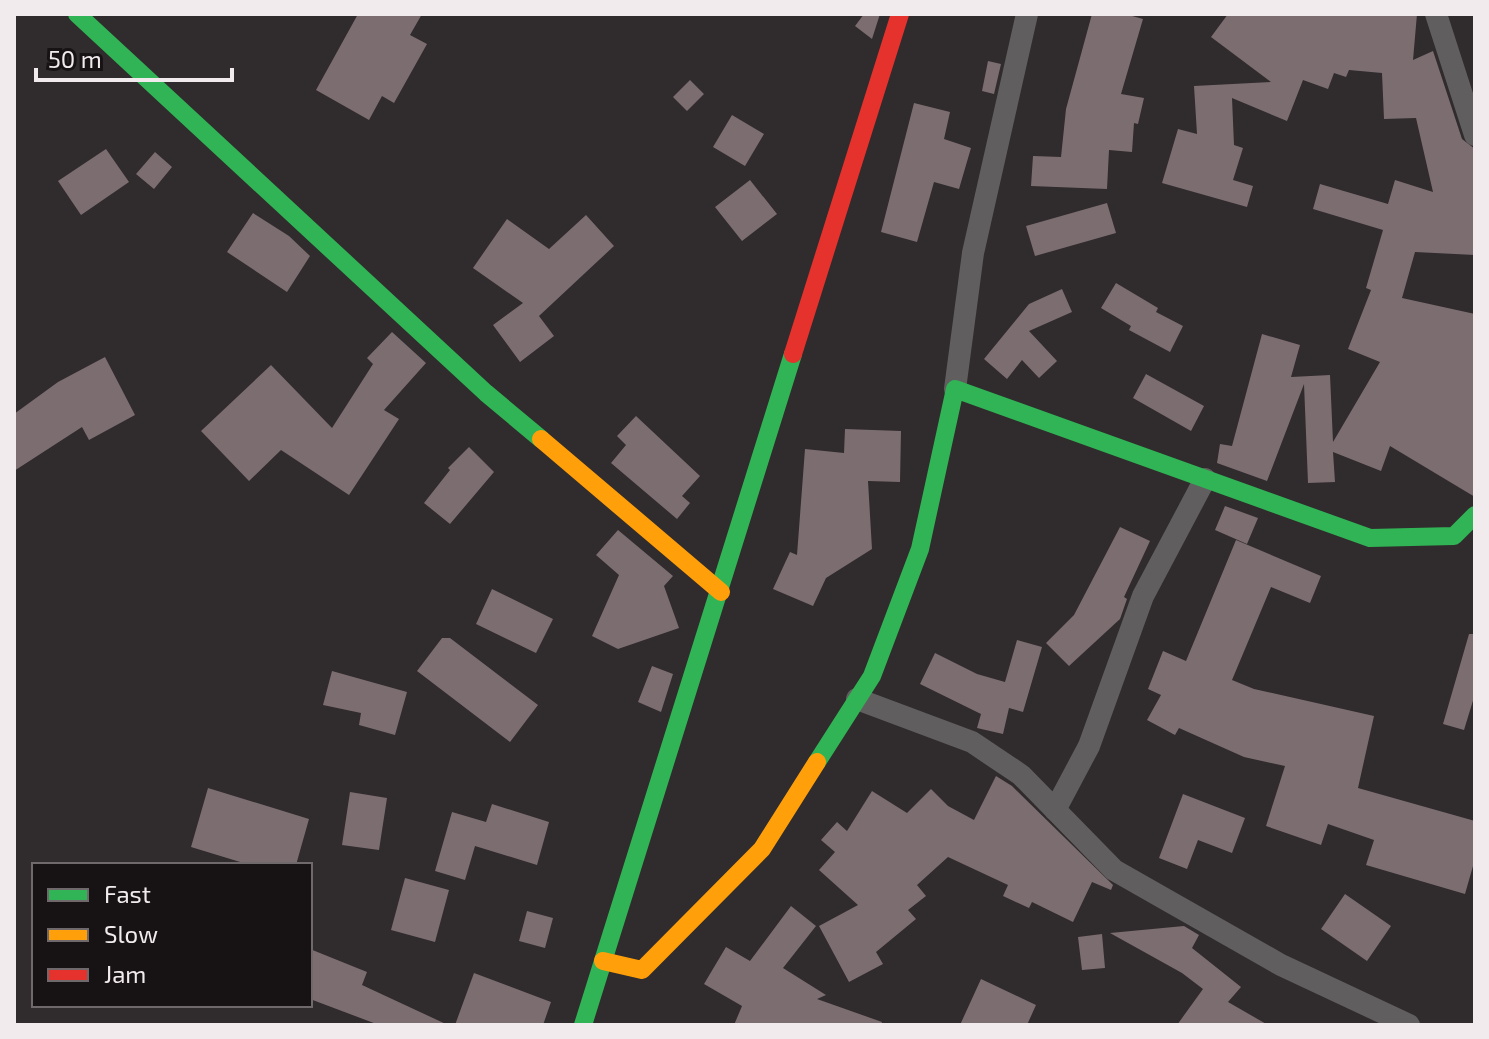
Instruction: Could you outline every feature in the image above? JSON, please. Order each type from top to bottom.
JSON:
[{"type":"street","points":[[77,14],[486,393],[721,592]]},
{"type":"street","points":[[583,1025],[900,14]]},
{"type":"street","points":[[603,961],[642,970],[762,849],[872,676],[920,549],[955,389],[973,253],[1027,14]]},
{"type":"street","points":[[1436,14],[1475,135]]},
{"type":"street","points":[[955,389],[1370,538],[1454,536],[1475,515]]},
{"type":"street","points":[[1055,810],[1089,746],[1143,596],[1205,479]]},
{"type":"street","points":[[857,699],[972,742],[1021,775],[1114,870],[1281,965],[1409,1025]]},
{"type":"building","points":[[358,14],[422,14],[410,35],[427,44],[394,103],[382,96],[369,120],[316,90]]},
{"type":"building","points":[[864,14],[880,14],[872,39],[855,26]]},
{"type":"building","points":[[1092,14],[1125,14],[1143,19],[1121,94],[1144,98],[1138,124],[1134,123],[1132,152],[1109,150],[1107,189],[1031,186],[1033,156],[1061,157],[1066,109]]},
{"type":"building","points":[[1228,14],[1417,14],[1413,60],[1433,51],[1462,139],[1475,149],[1475,255],[1415,252],[1402,298],[1475,314],[1475,497],[1390,446],[1381,471],[1333,452],[1335,482],[1308,483],[1304,384],[1267,481],[1217,463],[1220,444],[1232,446],[1262,334],[1300,345],[1291,377],[1330,375],[1333,442],[1380,362],[1348,349],[1371,290],[1366,288],[1383,230],[1313,209],[1320,184],[1388,204],[1395,180],[1433,192],[1416,118],[1384,119],[1382,73],[1349,70],[1346,77],[1334,73],[1328,89],[1303,80],[1287,121],[1232,98],[1234,145],[1243,148],[1233,180],[1253,186],[1247,207],[1162,183],[1178,129],[1197,134],[1194,86],[1271,82],[1211,37]]},
{"type":"building","points":[[988,61],[1001,64],[994,94],[982,91]]},
{"type":"building","points":[[690,80],[704,94],[687,111],[673,97]]},
{"type":"building","points":[[914,103],[950,112],[944,139],[971,148],[959,189],[934,182],[917,242],[881,232]]},
{"type":"building","points":[[732,115],[764,134],[745,166],[713,147]]},
{"type":"building","points":[[106,149],[129,182],[81,215],[58,181]]},
{"type":"building","points":[[155,152],[172,167],[154,189],[136,174]]},
{"type":"building","points":[[750,180],[777,214],[742,241],[715,207]]},
{"type":"building","points":[[1107,203],[1116,233],[1035,256],[1026,226]]},
{"type":"building","points":[[253,213],[289,236],[310,256],[287,292],[227,252]]},
{"type":"building","points":[[586,215],[614,246],[539,316],[554,336],[520,362],[493,325],[523,303],[473,268],[507,219],[549,249]]},
{"type":"building","points":[[1116,283],[1158,308],[1156,312],[1183,326],[1170,352],[1129,330],[1131,326],[1101,308]]},
{"type":"building","points":[[1062,289],[1072,312],[1029,331],[1057,361],[1039,378],[1022,360],[1007,379],[984,359],[1029,304]]},
{"type":"building","points":[[392,332],[426,363],[384,410],[399,419],[349,495],[281,450],[249,481],[201,431],[271,365],[332,428],[373,364],[367,358]]},
{"type":"building","points":[[105,357],[135,415],[89,440],[82,427],[14,471],[14,414],[58,382]]},
{"type":"building","points":[[1146,374],[1204,406],[1191,431],[1133,398]]},
{"type":"building","points":[[636,416],[700,476],[682,496],[690,503],[677,519],[611,463],[626,445],[617,436]]},
{"type":"building","points":[[845,429],[901,431],[900,482],[868,481],[872,549],[826,578],[813,606],[773,589],[790,552],[797,555],[805,449],[844,453]]},
{"type":"building","points":[[469,447],[494,472],[450,524],[424,503],[450,470],[448,468]]},
{"type":"building","points":[[1225,506],[1258,518],[1247,544],[1215,530]]},
{"type":"building","points":[[1120,527],[1150,541],[1124,597],[1127,599],[1120,619],[1069,666],[1046,643],[1074,615]]},
{"type":"building","points":[[618,530],[673,576],[664,586],[679,628],[618,649],[592,636],[619,575],[596,555]]},
{"type":"building","points":[[1236,540],[1321,576],[1310,603],[1271,587],[1232,680],[1254,689],[1374,716],[1358,788],[1475,821],[1475,859],[1465,894],[1366,865],[1374,840],[1328,824],[1321,845],[1266,826],[1285,766],[1244,757],[1179,728],[1175,735],[1147,720],[1161,695],[1148,689],[1163,651],[1186,661]]},
{"type":"building","points":[[492,589],[553,619],[536,653],[476,624]]},
{"type":"building","points":[[1469,634],[1475,634],[1475,694],[1464,730],[1443,724]]},
{"type":"building","points":[[442,638],[450,638],[538,705],[510,742],[417,671]]},
{"type":"building","points":[[1017,640],[1042,647],[1023,712],[1009,708],[1003,734],[977,728],[981,714],[920,684],[935,653],[977,674],[1005,682]]},
{"type":"building","points":[[652,666],[673,674],[661,712],[638,702]]},
{"type":"building","points":[[332,671],[407,692],[395,735],[359,725],[361,713],[323,705]]},
{"type":"building","points":[[996,776],[1012,786],[1113,885],[1111,890],[1092,882],[1073,922],[1032,902],[1029,908],[1003,896],[1008,885],[948,857],[917,885],[926,896],[908,910],[916,919],[876,952],[883,964],[849,982],[819,926],[858,905],[819,870],[835,852],[821,840],[837,822],[847,831],[872,791],[907,813],[931,789],[948,806],[974,820]]},
{"type":"building","points":[[208,788],[309,819],[297,863],[243,863],[191,847]]},
{"type":"building","points":[[350,792],[387,798],[379,850],[342,845]]},
{"type":"building","points":[[1183,794],[1245,818],[1232,853],[1198,840],[1187,869],[1159,858]]},
{"type":"building","points":[[492,804],[549,822],[537,865],[475,846],[465,880],[435,871],[452,812],[486,822]]},
{"type":"building","points":[[405,878],[449,890],[435,942],[391,930]]},
{"type":"building","points":[[1345,894],[1391,926],[1367,961],[1321,929]]},
{"type":"building","points":[[791,906],[816,926],[783,968],[826,995],[817,999],[882,1022],[881,1025],[734,1025],[742,1006],[704,984],[726,947],[750,961]]},
{"type":"building","points":[[527,911],[553,918],[545,948],[519,941]]},
{"type":"building","points":[[1184,926],[1199,935],[1192,948],[1241,987],[1228,1002],[1268,1025],[1177,1025],[1203,989],[1182,973],[1110,933]]},
{"type":"building","points":[[1102,934],[1105,968],[1082,970],[1078,937]]},
{"type":"building","points":[[312,950],[367,972],[362,985],[448,1025],[379,1025],[312,1000]]},
{"type":"building","points":[[474,973],[551,1002],[543,1025],[455,1025]]},
{"type":"building","points":[[981,979],[1036,1005],[1027,1025],[960,1025]]},
{"type":"traffic: fast","points":[[77,14],[486,393],[541,439]]},
{"type":"traffic: fast","points":[[583,1025],[793,354]]},
{"type":"traffic: fast","points":[[817,762],[872,676],[920,549],[955,389],[1370,538],[1454,536],[1475,515]]},
{"type":"traffic: slow","points":[[541,439],[721,592]]},
{"type":"traffic: slow","points":[[603,961],[642,970],[762,849],[817,762]]},
{"type":"traffic: jam","points":[[793,354],[900,14]]}]
